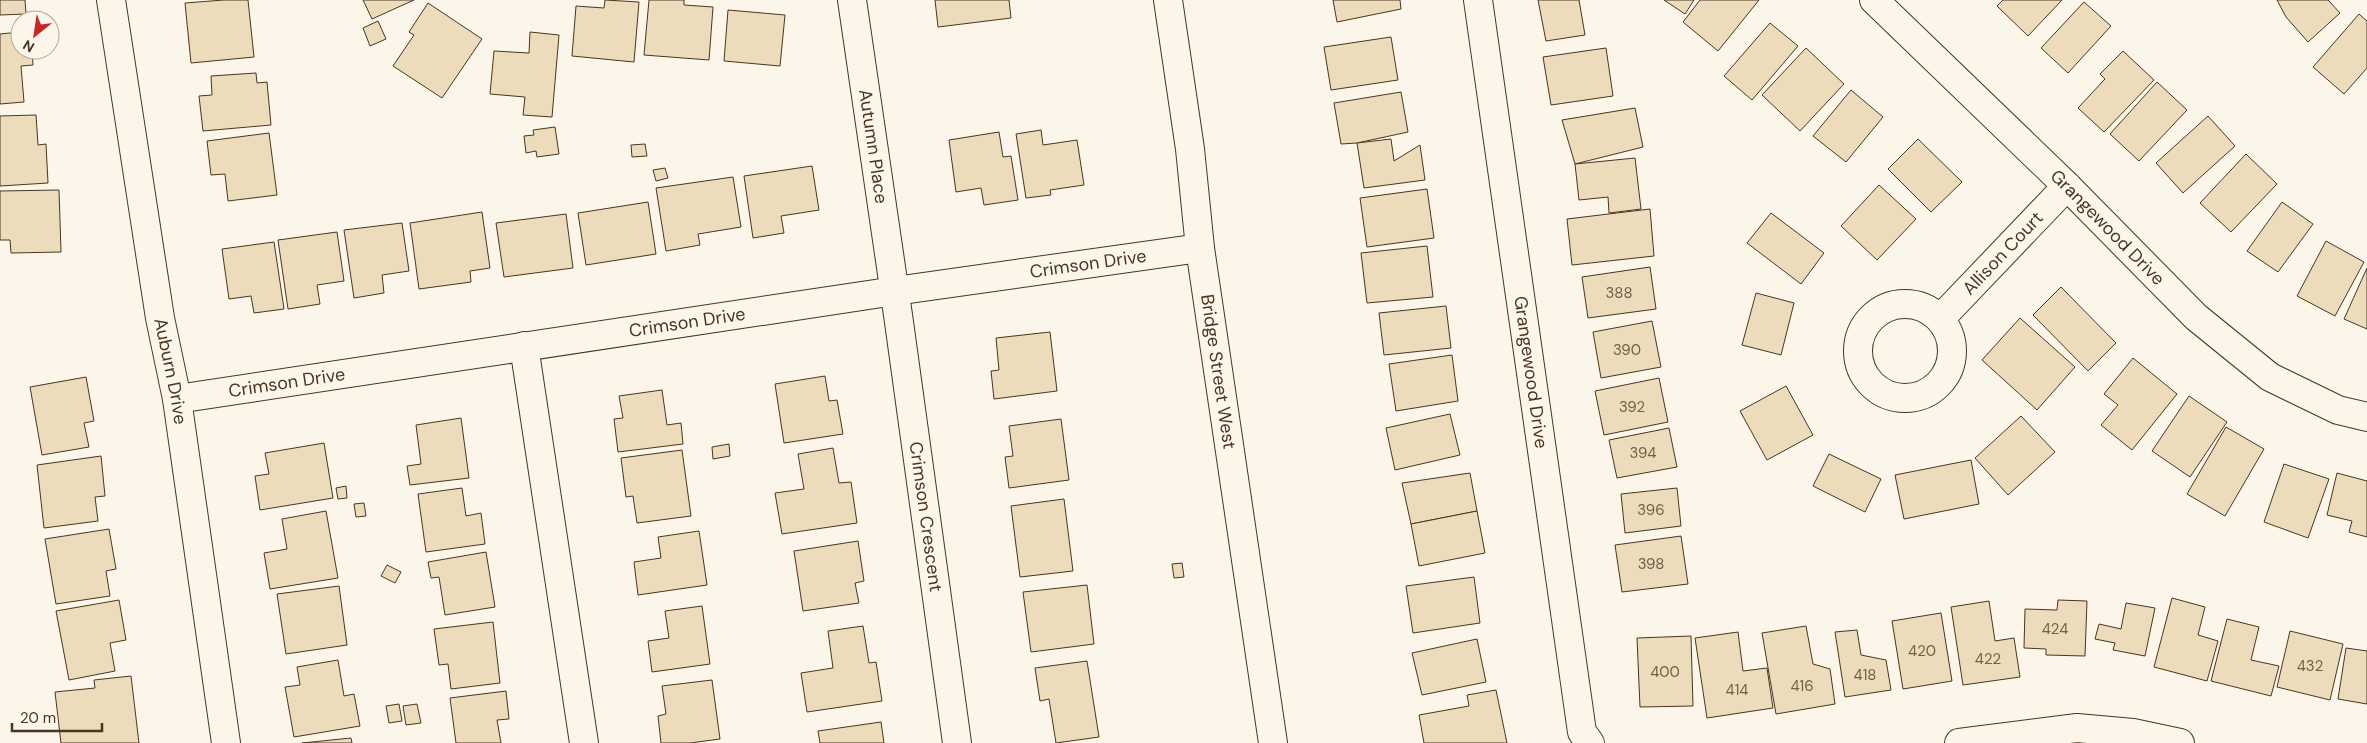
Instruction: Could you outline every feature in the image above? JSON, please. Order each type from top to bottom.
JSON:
[{"type":"street","name":"Auburn Drive","points":[[111,0],[160,318],[177,398],[226,743]]},
{"type":"street","name":"Autumn Place","points":[[852,0],[895,291]]},
{"type":"street","name":"Bridge Street West","points":[[1168,0],[1190,150],[1200,248],[1272,743]]},
{"type":"street","name":"Grangewood Drive","points":[[1478,0],[1582,732],[1590,743]]},
{"type":"street","name":"Grangewood Drive","points":[[1874,0],[2067,186],[2196,317],[2270,377],[2338,410],[2367,417]]},
{"type":"street","name":"Allison Court","points":[[1940,319],[2067,186]]},
{"type":"street","name":"Crimson Drive","points":[[177,398],[895,291],[1200,248]]},
{"type":"street","name":"Crimson Crescent","points":[[895,291],[957,743]]},
{"type":"street","points":[[524,346],[584,743]]},
{"type":"street","points":[[1959,743],[2077,728],[2133,733],[2180,743]]},
{"type":"building","points":[[0,0],[25,0],[26,10],[10,10],[10,15],[0,15]]},
{"type":"building","points":[[248,0],[254,57],[191,63],[185,3]]},
{"type":"building","points":[[363,0],[414,0],[372,19]]},
{"type":"building","points":[[605,0],[639,2],[634,62],[572,56],[576,6],[604,8]]},
{"type":"building","points":[[649,0],[684,0],[684,5],[713,7],[709,60],[644,55]]},
{"type":"building","points":[[935,0],[1009,0],[1011,18],[938,27]]},
{"type":"building","points":[[1333,0],[1400,0],[1401,9],[1337,22]]},
{"type":"building","points":[[1538,0],[1579,0],[1585,35],[1546,41]]},
{"type":"building","points":[[1664,0],[1694,0],[1685,14]]},
{"type":"building","points":[[1700,0],[1759,0],[1718,51],[1683,22]]},
{"type":"building","points":[[2003,0],[2062,0],[2028,36],[1997,6]]},
{"type":"building","points":[[2277,0],[2328,0],[2340,13],[2308,42],[2286,17]]},
{"type":"building","points":[[2084,2],[2111,26],[2068,73],[2041,48]]},
{"type":"building","points":[[428,3],[482,39],[442,98],[393,66],[414,35],[409,32]]},
{"type":"building","points":[[728,10],[785,15],[780,66],[724,61]]},
{"type":"building","points":[[2359,14],[2367,21],[2367,68],[2344,94],[2313,67]]},
{"type":"building","points":[[378,21],[386,39],[370,46],[363,28]]},
{"type":"building","points":[[1770,23],[1798,46],[1752,100],[1724,76]]},
{"type":"building","points":[[530,32],[559,35],[552,117],[523,115],[525,97],[490,94],[494,51],[529,53]]},
{"type":"building","points":[[10,33],[10,60],[33,60],[33,65],[21,66],[24,102],[0,104],[0,34]]},
{"type":"building","points":[[1391,37],[1398,80],[1331,90],[1324,47]]},
{"type":"building","points":[[1606,48],[1613,96],[1551,105],[1543,57]]},
{"type":"building","points":[[1806,48],[1844,84],[1800,131],[1762,95]]},
{"type":"building","points":[[2123,51],[2154,80],[2104,132],[2078,108],[2105,79],[2100,74]]},
{"type":"building","points":[[256,73],[257,83],[267,82],[271,125],[203,131],[199,96],[212,95],[211,76]]},
{"type":"building","points":[[2157,82],[2187,110],[2139,161],[2110,134]]},
{"type":"building","points":[[1851,90],[1883,117],[1846,162],[1813,136]]},
{"type":"building","points":[[1401,92],[1408,132],[1357,143],[1341,144],[1334,103]]},
{"type":"building","points":[[1635,108],[1643,147],[1575,164],[1562,120]]},
{"type":"building","points":[[36,115],[38,145],[46,144],[48,183],[0,186],[0,116]]},
{"type":"building","points":[[2208,116],[2235,146],[2183,193],[2156,163]]},
{"type":"building","points":[[555,127],[559,154],[537,157],[536,151],[526,153],[524,136],[534,135],[533,130]]},
{"type":"building","points":[[1041,130],[1043,145],[1077,140],[1084,185],[1050,190],[1051,195],[1026,198],[1016,134]]},
{"type":"building","points":[[999,132],[1003,157],[1011,156],[1018,200],[984,205],[981,188],[956,192],[949,140]]},
{"type":"building","points":[[269,133],[277,195],[228,201],[225,174],[211,175],[207,141]]},
{"type":"building","points":[[1391,139],[1394,161],[1420,145],[1425,180],[1364,188],[1357,143]]},
{"type":"building","points":[[1918,139],[1962,182],[1931,212],[1888,169]]},
{"type":"building","points":[[645,144],[647,156],[632,157],[631,145]]},
{"type":"building","points":[[2246,154],[2277,184],[2231,232],[2200,203]]},
{"type":"building","points":[[1635,158],[1641,209],[1609,213],[1608,197],[1579,200],[1575,164]]},
{"type":"building","points":[[812,166],[819,210],[781,216],[784,233],[753,238],[744,176]]},
{"type":"building","points":[[665,168],[668,178],[656,181],[653,170]]},
{"type":"building","points":[[733,177],[741,227],[698,234],[700,245],[666,251],[656,188]]},
{"type":"building","points":[[1879,185],[1916,219],[1877,260],[1841,226]]},
{"type":"building","points":[[1427,189],[1434,238],[1367,247],[1360,198]]},
{"type":"building","points":[[59,190],[61,252],[11,253],[10,240],[0,240],[0,191]]},
{"type":"building","points":[[648,202],[656,254],[586,265],[578,213]]},
{"type":"building","points":[[2282,202],[2313,224],[2278,272],[2247,251]]},
{"type":"building","points":[[1650,209],[1654,256],[1572,265],[1567,219]]},
{"type":"building","points":[[482,212],[490,268],[470,271],[471,282],[419,289],[410,223]]},
{"type":"building","points":[[1771,213],[1824,253],[1801,284],[1747,243]]},
{"type":"building","points":[[566,214],[573,268],[504,277],[496,223]]},
{"type":"building","points":[[402,223],[409,271],[382,275],[384,293],[354,298],[344,230]]},
{"type":"building","points":[[337,232],[344,281],[317,285],[320,304],[288,309],[278,240]]},
{"type":"building","points":[[2326,241],[2364,262],[2335,316],[2297,296]]},
{"type":"building","points":[[274,242],[284,309],[254,313],[251,296],[229,299],[222,249]]},
{"type":"building","points":[[1427,246],[1433,297],[1367,303],[1361,253]]},
{"type":"building","points":[[1650,267],[1656,309],[1588,318],[1582,277]]},
{"type":"building","points":[[2367,268],[2367,329],[2344,319]]},
{"type":"building","points":[[2061,287],[2116,343],[2088,371],[2033,315]]},
{"type":"building","points":[[1756,293],[1794,303],[1781,355],[1742,345]]},
{"type":"building","points":[[1446,306],[1451,348],[1384,355],[1379,313]]},
{"type":"building","points":[[2020,318],[2075,367],[2037,410],[1982,360]]},
{"type":"building","points":[[1652,321],[1661,367],[1601,378],[1593,332]]},
{"type":"building","points":[[1050,332],[1057,391],[994,399],[991,371],[999,370],[996,338]]},
{"type":"building","points":[[1452,355],[1458,401],[1396,411],[1389,364]]},
{"type":"building","points":[[2133,358],[2177,394],[2132,450],[2101,425],[2118,405],[2104,394]]},
{"type":"building","points":[[825,376],[829,401],[837,400],[843,434],[784,443],[775,384]]},
{"type":"building","points":[[86,377],[94,421],[84,423],[89,447],[42,455],[30,387]]},
{"type":"building","points":[[1659,378],[1668,422],[1604,435],[1595,391]]},
{"type":"building","points":[[1786,386],[1813,435],[1767,460],[1740,411]]},
{"type":"building","points":[[662,390],[667,425],[681,423],[683,444],[618,452],[614,419],[623,418],[619,396]]},
{"type":"building","points":[[2189,396],[2227,422],[2190,477],[2152,451]]},
{"type":"building","points":[[1450,414],[1460,455],[1395,470],[1386,428]]},
{"type":"building","points":[[2021,416],[2055,452],[2008,495],[1975,458]]},
{"type":"building","points":[[461,418],[469,478],[410,485],[407,466],[421,464],[416,425]]},
{"type":"building","points":[[1061,419],[1069,480],[1009,488],[1005,457],[1013,456],[1009,426]]},
{"type":"building","points":[[2226,427],[2264,449],[2225,516],[2187,494]]},
{"type":"building","points":[[1669,428],[1677,467],[1617,478],[1609,440]]},
{"type":"building","points":[[324,443],[333,498],[260,510],[255,476],[269,474],[265,453]]},
{"type":"building","points":[[729,444],[730,456],[713,459],[712,447]]},
{"type":"building","points":[[833,448],[839,483],[851,482],[857,523],[782,534],[775,493],[804,489],[798,454]]},
{"type":"building","points":[[682,450],[691,516],[637,523],[633,496],[626,497],[621,458]]},
{"type":"building","points":[[1829,454],[1881,479],[1865,512],[1813,486]]},
{"type":"building","points":[[101,456],[105,496],[95,497],[98,521],[44,528],[37,465]]},
{"type":"building","points":[[1971,460],[1979,504],[1904,519],[1895,475]]},
{"type":"building","points":[[2284,464],[2329,479],[2308,538],[2264,522]]},
{"type":"building","points":[[1470,473],[1477,511],[1411,524],[1402,483]]},
{"type":"building","points":[[2337,473],[2367,481],[2367,537],[2349,532],[2352,521],[2327,515]]},
{"type":"building","points":[[346,486],[347,498],[338,499],[336,488]]},
{"type":"building","points":[[462,488],[466,516],[481,513],[485,544],[426,552],[418,494]]},
{"type":"building","points":[[1677,488],[1681,526],[1625,533],[1621,494]]},
{"type":"building","points":[[1064,499],[1073,571],[1020,577],[1011,506]]},
{"type":"building","points":[[364,503],[366,516],[356,517],[354,504]]},
{"type":"building","points":[[326,511],[338,578],[270,589],[264,553],[287,549],[282,519]]},
{"type":"building","points":[[1477,511],[1485,553],[1419,566],[1411,524]]},
{"type":"building","points":[[109,529],[116,569],[106,571],[110,596],[56,604],[45,539]]},
{"type":"building","points":[[699,531],[707,585],[638,595],[634,562],[661,558],[658,537]]},
{"type":"building","points":[[1681,536],[1688,584],[1622,592],[1615,545]]},
{"type":"building","points":[[858,541],[864,581],[855,583],[859,603],[803,611],[794,551]]},
{"type":"building","points":[[486,552],[495,607],[445,615],[439,577],[431,578],[428,562]]},
{"type":"building","points":[[1182,563],[1184,577],[1174,578],[1172,564]]},
{"type":"building","points":[[387,565],[401,572],[395,583],[381,576]]},
{"type":"building","points":[[1474,577],[1480,623],[1413,633],[1406,586]]},
{"type":"building","points":[[1087,585],[1094,644],[1031,652],[1023,592]]},
{"type":"building","points":[[339,586],[347,645],[286,654],[277,594]]},
{"type":"building","points":[[2172,598],[2205,607],[2198,635],[2218,641],[2207,681],[2154,667]]},
{"type":"building","points":[[119,600],[126,640],[110,643],[115,671],[69,680],[56,611]]},
{"type":"building","points":[[2058,600],[2087,601],[2085,656],[2046,655],[2046,649],[2024,648],[2025,609],[2057,610]]},
{"type":"building","points":[[1989,601],[1995,641],[2014,638],[2020,677],[1963,685],[1951,607]]},
{"type":"building","points":[[2126,603],[2155,608],[2145,656],[2113,650],[2115,643],[2095,639],[2099,624],[2121,629]]},
{"type":"building","points":[[702,606],[710,664],[652,672],[648,641],[669,638],[665,611]]},
{"type":"building","points":[[1941,613],[1952,681],[1903,689],[1892,621]]},
{"type":"building","points":[[2227,619],[2259,627],[2251,660],[2279,666],[2271,696],[2211,681]]},
{"type":"building","points":[[493,622],[500,683],[451,689],[448,664],[439,665],[434,629]]},
{"type":"building","points":[[863,626],[869,663],[876,662],[882,701],[807,712],[801,673],[833,668],[828,631]]},
{"type":"building","points":[[1806,626],[1813,664],[1830,669],[1835,704],[1776,714],[1762,633]]},
{"type":"building","points":[[1857,630],[1861,655],[1886,660],[1891,690],[1845,697],[1835,632]]},
{"type":"building","points":[[2290,631],[2343,644],[2330,700],[2277,687]]},
{"type":"building","points":[[1738,632],[1743,671],[1767,668],[1773,708],[1707,718],[1695,638]]},
{"type":"building","points":[[1691,636],[1693,706],[1640,707],[1637,638]]},
{"type":"building","points":[[1477,639],[1486,682],[1422,695],[1412,653]]},
{"type":"building","points":[[2346,648],[2367,651],[2367,704],[2338,699]]},
{"type":"building","points":[[338,660],[344,696],[354,694],[360,726],[294,737],[285,687],[300,685],[297,667]]},
{"type":"building","points":[[1087,661],[1099,737],[1056,743],[1049,699],[1040,701],[1035,668]]},
{"type":"building","points":[[131,676],[139,743],[61,743],[55,692],[95,688],[94,680]]},
{"type":"building","points":[[712,680],[720,739],[690,743],[661,743],[658,716],[666,714],[662,686]]},
{"type":"building","points":[[1496,690],[1507,743],[1424,743],[1419,715],[1469,706],[1467,695]]},
{"type":"building","points":[[506,691],[509,719],[497,720],[501,743],[456,743],[450,698]]},
{"type":"building","points":[[399,704],[402,721],[389,723],[386,706]]},
{"type":"building","points":[[417,704],[421,723],[406,725],[403,706]]},
{"type":"building","points":[[881,722],[884,743],[820,743],[818,731]]},
{"type":"building","points":[[351,738],[352,743],[302,743]]}]
